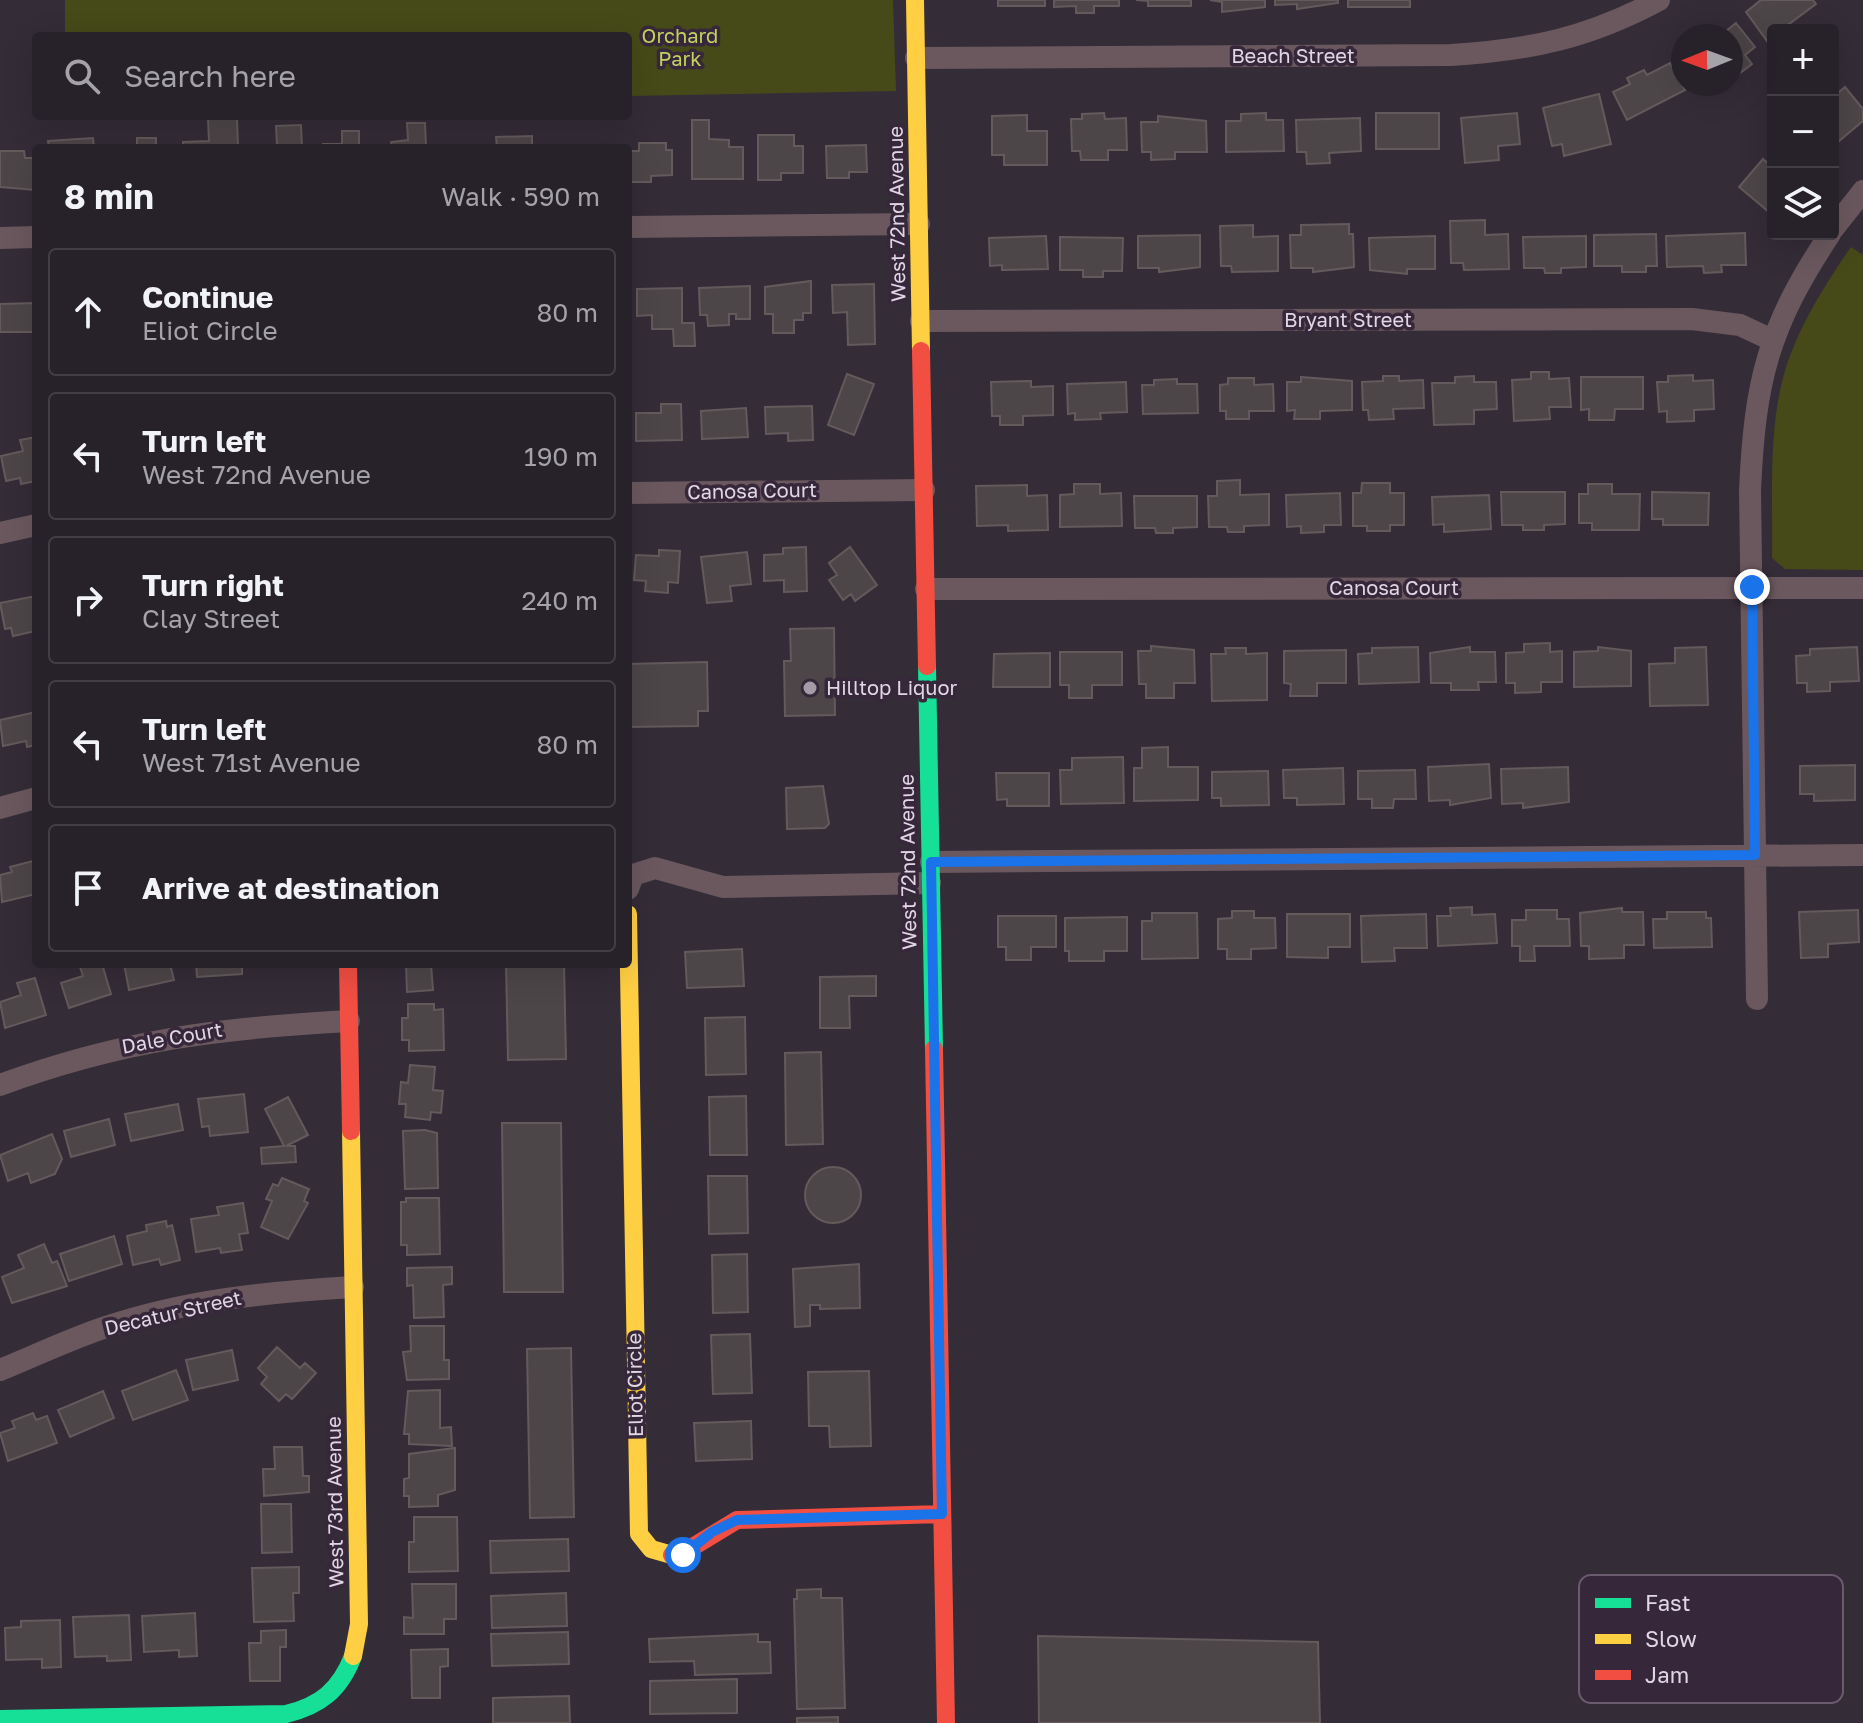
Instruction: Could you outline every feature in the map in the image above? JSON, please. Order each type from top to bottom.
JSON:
[{"type":"street","name":"West 72nd Avenue","points":[[915,0],[946,1723]]},
{"type":"street","name":"Beach Street","points":[[916,58],[1451,55],[1540,47],[1603,28],[1632,6],[1659,0]]},
{"type":"street","points":[[1839,222],[1863,191]]},
{"type":"street","points":[[632,227],[919,224]]},
{"type":"street","points":[[0,238],[32,237]]},
{"type":"street","points":[[1757,999],[1753,421],[1762,371],[1772,340],[1803,275],[1826,240]]},
{"type":"street","name":"Bryant Street","points":[[921,321],[1692,319],[1740,325],[1772,340]]},
{"type":"street","name":"Canosa Court","points":[[632,493],[924,490]]},
{"type":"street","points":[[0,533],[32,526]]},
{"type":"street","name":"Canosa Court","points":[[926,589],[1863,588]]},
{"type":"street","points":[[0,808],[32,799]]},
{"type":"street","points":[[632,878],[655,868],[723,887],[930,872],[1863,855]]},
{"type":"street","name":"West 73rd Avenue","points":[[0,1719],[286,1714],[322,1702],[342,1684],[357,1649],[359,1624],[348,968]]},
{"type":"street","name":"Eliot Circle","points":[[629,968],[639,1534],[653,1550],[671,1556],[692,1550],[712,1532],[737,1520],[942,1514]]},
{"type":"street","name":"Dale Court","points":[[0,1085],[119,1047],[214,1030],[349,1021]]},
{"type":"street","name":"Decatur Street","points":[[0,1370],[103,1328],[182,1307],[267,1292],[353,1287]]},
{"type":"green space","name":"Orchard Park","points":[[65,0],[893,0],[896,91],[632,96],[632,32],[65,32]]},
{"type":"green space","points":[[1851,247],[1863,255],[1863,570],[1785,569],[1772,558],[1772,467],[1778,400],[1788,361],[1803,327]]},
{"type":"building","points":[[998,0],[1045,0],[1045,6],[998,6]]},
{"type":"building","points":[[1054,0],[1119,0],[1119,6],[1094,6],[1094,13],[1076,13],[1076,6],[1054,7]]},
{"type":"building","points":[[1136,0],[1191,0],[1191,6],[1148,6],[1148,1]]},
{"type":"building","points":[[1210,0],[1265,0],[1265,7],[1222,12],[1222,2]]},
{"type":"building","points":[[1275,0],[1338,0],[1338,3],[1297,9],[1297,4],[1275,5]]},
{"type":"building","points":[[1348,0],[1410,0],[1410,7],[1348,7]]},
{"type":"building","points":[[1761,0],[1813,0],[1816,4],[1789,24],[1767,24],[1767,41],[1746,12]]},
{"type":"building","points":[[1743,32],[1755,47],[1745,55],[1752,64],[1743,71]]},
{"type":"building","points":[[1670,63],[1673,96],[1627,120],[1613,92],[1630,84],[1627,78],[1644,70],[1647,75]]},
{"type":"building","points":[[1845,87],[1863,109],[1863,121],[1839,141],[1839,96]]},
{"type":"building","points":[[1599,94],[1611,144],[1564,156],[1562,144],[1552,146],[1543,108]]},
{"type":"building","points":[[1104,113],[1105,119],[1126,118],[1127,150],[1108,150],[1108,160],[1081,160],[1080,151],[1072,151],[1071,119],[1082,119],[1082,114]]},
{"type":"building","points":[[1266,113],[1266,120],[1283,120],[1284,151],[1226,152],[1226,121],[1241,121],[1241,114]]},
{"type":"building","points":[[1376,113],[1439,113],[1439,149],[1376,149]]},
{"type":"building","points":[[1517,113],[1520,144],[1498,146],[1499,160],[1465,163],[1461,118]]},
{"type":"building","points":[[1027,115],[1027,131],[1047,131],[1047,165],[1004,165],[1004,155],[992,155],[992,116]]},
{"type":"building","points":[[1158,116],[1206,121],[1207,152],[1175,152],[1175,159],[1151,160],[1151,152],[1142,152],[1141,122],[1158,122]]},
{"type":"building","points":[[1360,118],[1361,151],[1329,153],[1330,163],[1307,164],[1306,152],[1297,152],[1296,120]]},
{"type":"building","points":[[208,120],[237,120],[238,144],[183,144],[209,141]]},
{"type":"building","points":[[692,120],[709,120],[709,139],[729,140],[729,147],[743,147],[743,179],[692,179]]},
{"type":"building","points":[[407,123],[425,123],[426,144],[391,144],[408,140]]},
{"type":"building","points":[[301,125],[302,144],[277,144],[276,126]]},
{"type":"building","points":[[342,131],[359,131],[359,144],[342,144]]},
{"type":"building","points":[[758,135],[794,135],[794,146],[803,146],[803,173],[781,173],[781,180],[758,180]]},
{"type":"building","points":[[532,136],[532,144],[497,144],[496,137]]},
{"type":"building","points":[[93,138],[94,144],[48,144],[48,141]]},
{"type":"building","points":[[137,138],[156,138],[156,144],[137,144]]},
{"type":"building","points":[[639,143],[666,143],[666,150],[672,150],[672,175],[651,176],[651,182],[632,182],[632,151],[639,151]]},
{"type":"building","points":[[866,145],[867,172],[849,172],[849,178],[827,178],[826,146]]},
{"type":"building","points":[[0,151],[24,151],[25,158],[32,158],[32,190],[0,187]]},
{"type":"building","points":[[1763,159],[1767,162],[1767,210],[1739,187]]},
{"type":"building","points":[[1485,220],[1485,235],[1508,234],[1509,269],[1464,270],[1463,263],[1451,263],[1450,221]]},
{"type":"building","points":[[1349,224],[1349,234],[1353,234],[1354,267],[1313,272],[1313,268],[1291,268],[1290,235],[1301,235],[1301,225]]},
{"type":"building","points":[[1253,225],[1253,237],[1278,236],[1278,271],[1232,272],[1231,266],[1221,266],[1220,226]]},
{"type":"building","points":[[1745,233],[1746,265],[1721,265],[1722,272],[1704,273],[1703,266],[1667,267],[1666,236]]},
{"type":"building","points":[[1656,234],[1657,266],[1646,266],[1646,272],[1622,272],[1622,266],[1594,266],[1594,235]]},
{"type":"building","points":[[1200,235],[1200,267],[1159,272],[1159,268],[1138,268],[1138,236]]},
{"type":"building","points":[[1046,236],[1048,269],[1002,270],[1002,265],[990,266],[989,238]]},
{"type":"building","points":[[1435,236],[1435,269],[1407,269],[1407,274],[1370,270],[1369,238]]},
{"type":"building","points":[[1586,236],[1586,267],[1561,268],[1561,273],[1545,273],[1544,268],[1524,268],[1523,237]]},
{"type":"building","points":[[1060,237],[1123,238],[1122,271],[1103,271],[1103,277],[1083,277],[1083,270],[1060,270]]},
{"type":"building","points":[[811,281],[811,313],[803,313],[803,320],[794,320],[794,333],[773,333],[773,314],[765,314],[765,287]]},
{"type":"building","points":[[874,284],[875,344],[848,345],[847,312],[833,313],[832,285]]},
{"type":"building","points":[[750,286],[750,319],[736,319],[736,314],[729,314],[729,325],[708,326],[707,315],[700,315],[699,288]]},
{"type":"building","points":[[682,288],[682,323],[694,323],[695,346],[674,346],[673,329],[652,329],[652,315],[637,316],[637,289]]},
{"type":"building","points":[[32,303],[32,332],[0,332],[0,304]]},
{"type":"building","points":[[1531,372],[1549,372],[1549,379],[1569,378],[1571,407],[1549,407],[1550,419],[1514,421],[1512,380],[1531,379]]},
{"type":"building","points":[[847,374],[874,384],[854,435],[828,425]]},
{"type":"building","points":[[1693,375],[1693,381],[1713,380],[1714,409],[1694,410],[1694,421],[1667,422],[1667,411],[1659,412],[1657,382],[1668,382],[1668,376]]},
{"type":"building","points":[[1383,376],[1399,376],[1399,381],[1423,380],[1424,408],[1393,409],[1394,419],[1369,420],[1368,410],[1363,410],[1362,382],[1383,381]]},
{"type":"building","points":[[1474,376],[1474,382],[1496,382],[1497,409],[1474,410],[1474,424],[1434,425],[1432,383],[1455,383],[1455,377]]},
{"type":"building","points":[[1301,377],[1352,381],[1352,410],[1320,411],[1320,419],[1294,419],[1295,410],[1287,411],[1287,382],[1301,382]]},
{"type":"building","points":[[1581,377],[1643,377],[1643,409],[1615,409],[1614,420],[1589,420],[1589,409],[1581,410]]},
{"type":"building","points":[[1228,378],[1254,378],[1254,385],[1273,384],[1274,411],[1249,411],[1249,419],[1226,419],[1226,411],[1220,411],[1220,385],[1228,384]]},
{"type":"building","points":[[1177,379],[1177,384],[1197,384],[1198,413],[1143,414],[1142,385],[1154,385],[1154,380]]},
{"type":"building","points":[[1031,381],[1031,387],[1053,386],[1053,415],[1023,416],[1023,425],[1000,425],[1000,416],[992,416],[991,382]]},
{"type":"building","points":[[1126,382],[1127,412],[1100,413],[1101,419],[1075,420],[1075,413],[1068,414],[1067,384]]},
{"type":"building","points":[[661,404],[681,404],[682,440],[636,441],[636,413],[661,413]]},
{"type":"building","points":[[812,406],[813,440],[788,441],[788,433],[766,434],[765,407]]},
{"type":"building","points":[[746,408],[748,437],[702,439],[701,411]]},
{"type":"building","points":[[32,438],[32,482],[21,484],[20,478],[6,481],[1,456],[23,451],[20,440]]},
{"type":"building","points":[[1240,480],[1240,495],[1269,494],[1269,525],[1244,526],[1244,532],[1228,532],[1227,527],[1209,527],[1208,496],[1217,496],[1217,481]]},
{"type":"building","points":[[1362,483],[1390,483],[1390,493],[1404,493],[1404,525],[1390,525],[1390,531],[1367,531],[1367,526],[1353,526],[1353,493],[1361,493]]},
{"type":"building","points":[[1074,484],[1100,484],[1100,494],[1121,493],[1122,526],[1060,527],[1060,495],[1074,494]]},
{"type":"building","points":[[1588,484],[1612,484],[1612,494],[1640,494],[1639,530],[1592,530],[1592,523],[1579,523],[1579,494],[1588,494]]},
{"type":"building","points":[[1027,485],[1027,496],[1047,495],[1048,530],[1008,531],[1008,525],[977,526],[976,486]]},
{"type":"building","points":[[1501,492],[1565,492],[1565,524],[1544,525],[1544,530],[1523,530],[1523,525],[1502,525]]},
{"type":"building","points":[[1652,492],[1709,493],[1708,525],[1663,525],[1663,519],[1652,519]]},
{"type":"building","points":[[1340,493],[1341,525],[1324,525],[1324,532],[1301,533],[1301,526],[1287,527],[1286,495]]},
{"type":"building","points":[[1489,495],[1491,529],[1444,532],[1444,524],[1433,525],[1432,497]]},
{"type":"building","points":[[1134,496],[1197,496],[1197,527],[1173,528],[1173,533],[1156,533],[1155,528],[1135,528]]},
{"type":"building","points":[[806,547],[807,591],[784,592],[784,580],[764,581],[764,555],[783,554],[783,548]]},
{"type":"building","points":[[850,547],[877,585],[855,601],[851,594],[843,600],[829,580],[837,575],[829,563]]},
{"type":"building","points":[[659,550],[680,551],[678,583],[668,582],[668,593],[645,591],[646,581],[634,580],[636,555],[659,556]]},
{"type":"building","points":[[747,552],[751,584],[730,586],[732,601],[707,603],[701,557]]},
{"type":"building","points":[[32,597],[32,632],[13,636],[11,628],[5,629],[0,603]]},
{"type":"building","name":"Hilltop Liquor","points":[[834,628],[835,715],[785,716],[784,661],[791,661],[790,629]]},
{"type":"building","points":[[1550,643],[1550,652],[1562,651],[1562,682],[1541,682],[1541,692],[1515,693],[1515,683],[1506,683],[1506,653],[1524,652],[1524,644]]},
{"type":"building","points":[[1151,646],[1194,650],[1195,683],[1174,683],[1174,698],[1146,698],[1146,684],[1139,684],[1138,651],[1151,651]]},
{"type":"building","points":[[1418,647],[1419,682],[1359,684],[1358,654],[1372,653],[1372,648]]},
{"type":"building","points":[[1470,647],[1470,652],[1495,652],[1496,682],[1478,682],[1479,690],[1451,690],[1451,683],[1431,683],[1430,653]]},
{"type":"building","points":[[1598,647],[1631,651],[1631,686],[1574,687],[1574,652],[1598,651]]},
{"type":"building","points":[[1706,647],[1708,705],[1650,706],[1649,664],[1675,663],[1675,648]]},
{"type":"building","points":[[1857,647],[1859,681],[1830,682],[1830,691],[1807,692],[1807,683],[1797,683],[1796,656],[1810,655],[1810,649]]},
{"type":"building","points":[[1225,648],[1246,648],[1246,654],[1267,653],[1267,700],[1212,701],[1211,654],[1226,654]]},
{"type":"building","points":[[1346,650],[1346,683],[1317,683],[1317,696],[1290,696],[1291,684],[1284,683],[1284,651]]},
{"type":"building","points":[[1060,652],[1122,652],[1122,685],[1092,685],[1092,698],[1069,698],[1069,685],[1060,685]]},
{"type":"building","points":[[1050,653],[1050,687],[993,687],[994,654]]},
{"type":"building","points":[[707,662],[708,711],[698,711],[698,726],[632,727],[632,664]]},
{"type":"building","points":[[32,713],[32,746],[27,747],[26,741],[3,746],[0,720]]},
{"type":"building","points":[[1168,747],[1168,767],[1198,767],[1198,800],[1134,801],[1134,768],[1142,768],[1142,748]]},
{"type":"building","points":[[1123,757],[1124,803],[1061,804],[1060,770],[1072,770],[1072,758]]},
{"type":"building","points":[[1489,764],[1491,798],[1450,805],[1450,800],[1429,801],[1428,767]]},
{"type":"building","points":[[1855,765],[1855,800],[1814,801],[1814,794],[1800,794],[1800,766]]},
{"type":"building","points":[[1568,767],[1569,802],[1523,808],[1523,803],[1502,804],[1501,769]]},
{"type":"building","points":[[1343,768],[1344,804],[1297,805],[1297,798],[1284,798],[1283,770]]},
{"type":"building","points":[[1415,770],[1416,799],[1394,799],[1393,808],[1372,808],[1372,799],[1358,799],[1358,771]]},
{"type":"building","points":[[1268,771],[1269,805],[1221,806],[1221,798],[1212,798],[1212,772]]},
{"type":"building","points":[[996,773],[1049,773],[1049,806],[1007,806],[1007,799],[997,800]]},
{"type":"building","points":[[823,786],[829,824],[825,828],[787,829],[786,788]]},
{"type":"building","points":[[32,861],[32,895],[2,902],[0,875],[12,872],[10,867]]},
{"type":"building","points":[[1472,907],[1472,915],[1495,914],[1497,943],[1438,946],[1437,916],[1451,916],[1450,908]]},
{"type":"building","points":[[1622,908],[1622,912],[1643,912],[1644,945],[1624,945],[1624,958],[1589,959],[1589,946],[1581,946],[1580,913]]},
{"type":"building","points":[[1526,910],[1557,910],[1557,919],[1569,919],[1570,946],[1534,946],[1535,961],[1520,961],[1520,946],[1512,946],[1512,920],[1526,920]]},
{"type":"building","points":[[1858,910],[1859,942],[1828,944],[1828,957],[1801,958],[1799,912]]},
{"type":"building","points":[[1232,911],[1254,911],[1254,918],[1275,918],[1276,948],[1251,949],[1251,959],[1227,959],[1227,949],[1218,949],[1218,919],[1232,918]]},
{"type":"building","points":[[1667,912],[1706,912],[1706,918],[1711,918],[1712,947],[1654,948],[1653,919],[1667,919]]},
{"type":"building","points":[[1152,913],[1197,913],[1198,958],[1142,959],[1142,921],[1152,921]]},
{"type":"building","points":[[1287,914],[1350,914],[1350,947],[1328,947],[1328,958],[1287,957]]},
{"type":"building","points":[[1426,914],[1427,948],[1394,948],[1395,961],[1362,962],[1361,916]]},
{"type":"building","points":[[998,916],[1056,916],[1056,947],[1031,947],[1031,960],[1006,960],[1006,947],[998,947]]},
{"type":"building","points":[[1127,917],[1127,951],[1104,951],[1104,961],[1069,961],[1069,951],[1065,951],[1065,918]]},
{"type":"building","points":[[742,949],[744,986],[687,988],[685,952]]},
{"type":"building","points":[[80,968],[103,968],[111,994],[69,1008],[61,983],[83,976]]},
{"type":"building","points":[[125,968],[171,968],[174,980],[129,990]]},
{"type":"building","points":[[196,968],[242,968],[242,974],[197,977]]},
{"type":"building","points":[[406,968],[431,968],[433,990],[407,992]]},
{"type":"building","points":[[506,968],[564,968],[566,1059],[508,1060]]},
{"type":"building","points":[[876,976],[876,996],[849,996],[850,1028],[820,1028],[820,977]]},
{"type":"building","points":[[35,978],[46,1015],[5,1028],[0,1002],[21,995],[17,983]]},
{"type":"building","points":[[408,1004],[434,1004],[434,1010],[443,1009],[444,1050],[409,1051],[409,1040],[402,1040],[402,1018],[408,1018]]},
{"type":"building","points":[[745,1017],[746,1074],[706,1075],[705,1018]]},
{"type":"building","points":[[821,1052],[823,1144],[786,1145],[785,1053]]},
{"type":"building","points":[[410,1065],[435,1067],[433,1090],[443,1091],[441,1113],[431,1112],[430,1120],[405,1117],[406,1104],[399,1104],[401,1082],[408,1083]]},
{"type":"building","points":[[244,1094],[248,1132],[210,1136],[209,1126],[202,1127],[198,1099]]},
{"type":"building","points":[[746,1096],[747,1155],[710,1155],[709,1097]]},
{"type":"building","points":[[288,1097],[308,1135],[286,1146],[295,1146],[296,1162],[262,1164],[261,1148],[284,1146],[265,1109]]},
{"type":"building","points":[[178,1104],[183,1130],[131,1141],[125,1114]]},
{"type":"building","points":[[109,1119],[115,1145],[71,1157],[64,1131]]},
{"type":"building","points":[[502,1123],[561,1123],[563,1292],[504,1292]]},
{"type":"building","points":[[403,1131],[437,1133],[438,1188],[405,1189]]},
{"type":"building","points":[[52,1134],[62,1159],[55,1174],[31,1183],[28,1173],[8,1181],[0,1155]]},
{"type":"building","points":[[833,1167],[853,1175],[861,1195],[853,1215],[833,1223],[813,1215],[805,1195],[813,1175]]},
{"type":"building","points":[[708,1176],[747,1176],[748,1233],[709,1234]]},
{"type":"building","points":[[282,1178],[309,1189],[304,1201],[308,1203],[288,1239],[261,1227],[272,1201],[266,1199],[273,1184],[278,1186]]},
{"type":"building","points":[[406,1198],[439,1198],[440,1254],[407,1255],[407,1245],[401,1245],[401,1202],[406,1202]]},
{"type":"building","points":[[243,1203],[248,1233],[239,1234],[242,1250],[221,1253],[220,1248],[196,1252],[191,1219],[219,1215],[217,1207]]},
{"type":"building","points":[[166,1221],[167,1227],[172,1225],[180,1260],[161,1265],[159,1259],[133,1265],[127,1236],[147,1231],[146,1225]]},
{"type":"building","points":[[114,1236],[122,1264],[69,1281],[60,1254]]},
{"type":"building","points":[[44,1244],[52,1263],[57,1261],[67,1286],[12,1303],[2,1277],[24,1268],[18,1255]]},
{"type":"building","points":[[747,1254],[748,1312],[713,1313],[712,1255]]},
{"type":"building","points":[[859,1264],[860,1308],[820,1309],[820,1305],[810,1305],[810,1326],[795,1327],[793,1269]]},
{"type":"building","points":[[452,1267],[452,1284],[443,1285],[444,1317],[414,1318],[413,1285],[407,1286],[407,1268]]},
{"type":"building","points":[[410,1326],[444,1326],[444,1360],[449,1360],[449,1379],[407,1380],[403,1352],[411,1351]]},
{"type":"building","points":[[750,1334],[752,1393],[713,1394],[711,1335]]},
{"type":"building","points":[[277,1347],[300,1368],[305,1363],[316,1373],[292,1399],[286,1394],[279,1401],[261,1384],[267,1377],[258,1368]]},
{"type":"building","points":[[571,1348],[574,1517],[530,1518],[527,1349]]},
{"type":"building","points":[[232,1350],[238,1380],[193,1390],[186,1360]]},
{"type":"building","points":[[176,1370],[188,1400],[133,1420],[122,1391]]},
{"type":"building","points":[[869,1371],[871,1446],[830,1447],[829,1426],[809,1426],[808,1372]]},
{"type":"building","points":[[440,1390],[440,1428],[451,1427],[452,1446],[409,1444],[409,1434],[404,1434],[408,1391]]},
{"type":"building","points":[[103,1391],[114,1418],[70,1437],[58,1410]]},
{"type":"building","points":[[33,1413],[36,1420],[47,1416],[57,1443],[8,1461],[0,1433],[15,1428],[12,1421]]},
{"type":"building","points":[[751,1421],[752,1459],[696,1461],[694,1423]]},
{"type":"building","points":[[274,1447],[302,1447],[303,1476],[309,1476],[309,1492],[264,1496],[263,1469],[275,1469]]},
{"type":"building","points":[[455,1448],[455,1490],[438,1495],[438,1506],[409,1507],[409,1496],[404,1496],[404,1479],[409,1478],[409,1454]]},
{"type":"building","points":[[261,1504],[291,1504],[292,1552],[262,1553]]},
{"type":"building","points":[[414,1517],[457,1517],[458,1571],[409,1572],[409,1542],[414,1542]]},
{"type":"building","points":[[568,1539],[569,1571],[491,1573],[490,1541]]},
{"type":"building","points":[[299,1567],[299,1593],[293,1593],[294,1621],[254,1622],[252,1568]]},
{"type":"building","points":[[412,1584],[456,1584],[456,1619],[444,1619],[444,1634],[404,1634],[404,1617],[413,1618]]},
{"type":"building","points":[[821,1589],[821,1598],[842,1598],[845,1708],[797,1709],[794,1599],[797,1599],[797,1590]]},
{"type":"building","points":[[566,1593],[567,1626],[492,1628],[491,1596]]},
{"type":"building","points":[[195,1613],[197,1656],[179,1657],[179,1650],[144,1652],[142,1616]]},
{"type":"building","points":[[129,1615],[131,1660],[107,1661],[107,1656],[75,1657],[73,1617]]},
{"type":"building","points":[[60,1620],[61,1667],[42,1668],[42,1659],[6,1660],[5,1628],[21,1627],[21,1621]]},
{"type":"building","points":[[286,1630],[286,1647],[280,1647],[280,1681],[250,1681],[249,1643],[261,1643],[261,1631]]},
{"type":"building","points":[[568,1632],[569,1664],[492,1666],[491,1634]]},
{"type":"building","points":[[758,1634],[758,1642],[770,1642],[771,1673],[695,1675],[694,1661],[650,1662],[649,1639]]},
{"type":"building","points":[[1038,1636],[1318,1642],[1320,1723],[1039,1723]]},
{"type":"building","points":[[448,1649],[448,1666],[440,1667],[440,1698],[412,1698],[411,1650]]},
{"type":"building","points":[[737,1679],[737,1713],[650,1714],[650,1681]]},
{"type":"building","points":[[569,1696],[570,1723],[493,1723],[493,1698]]},
{"type":"building","points":[[838,1717],[838,1723],[797,1723],[797,1718]]},
{"type":"traffic: fast","points":[[927,666],[934,1049]]},
{"type":"traffic: fast","points":[[0,1719],[286,1714],[309,1706],[327,1695],[342,1678],[353,1656]]},
{"type":"traffic: slow","points":[[915,0],[921,351]]},
{"type":"traffic: slow","points":[[629,968],[639,1534],[651,1549],[672,1555]]},
{"type":"traffic: slow","points":[[351,1131],[359,1624],[353,1656]]},
{"type":"traffic: jam","points":[[921,351],[927,666]]},
{"type":"traffic: jam","points":[[348,968],[351,1131]]},
{"type":"traffic: jam","points":[[934,1049],[946,1723]]},
{"type":"traffic: jam","points":[[672,1555],[686,1551],[737,1520],[942,1514]]},
{"type":"place","name":"Hilltop Liquor","points":[[810,688]]},
{"type":"route","points":[[683,1555],[712,1532],[737,1520],[942,1514],[931,862],[1755,855],[1752,587]]}]
